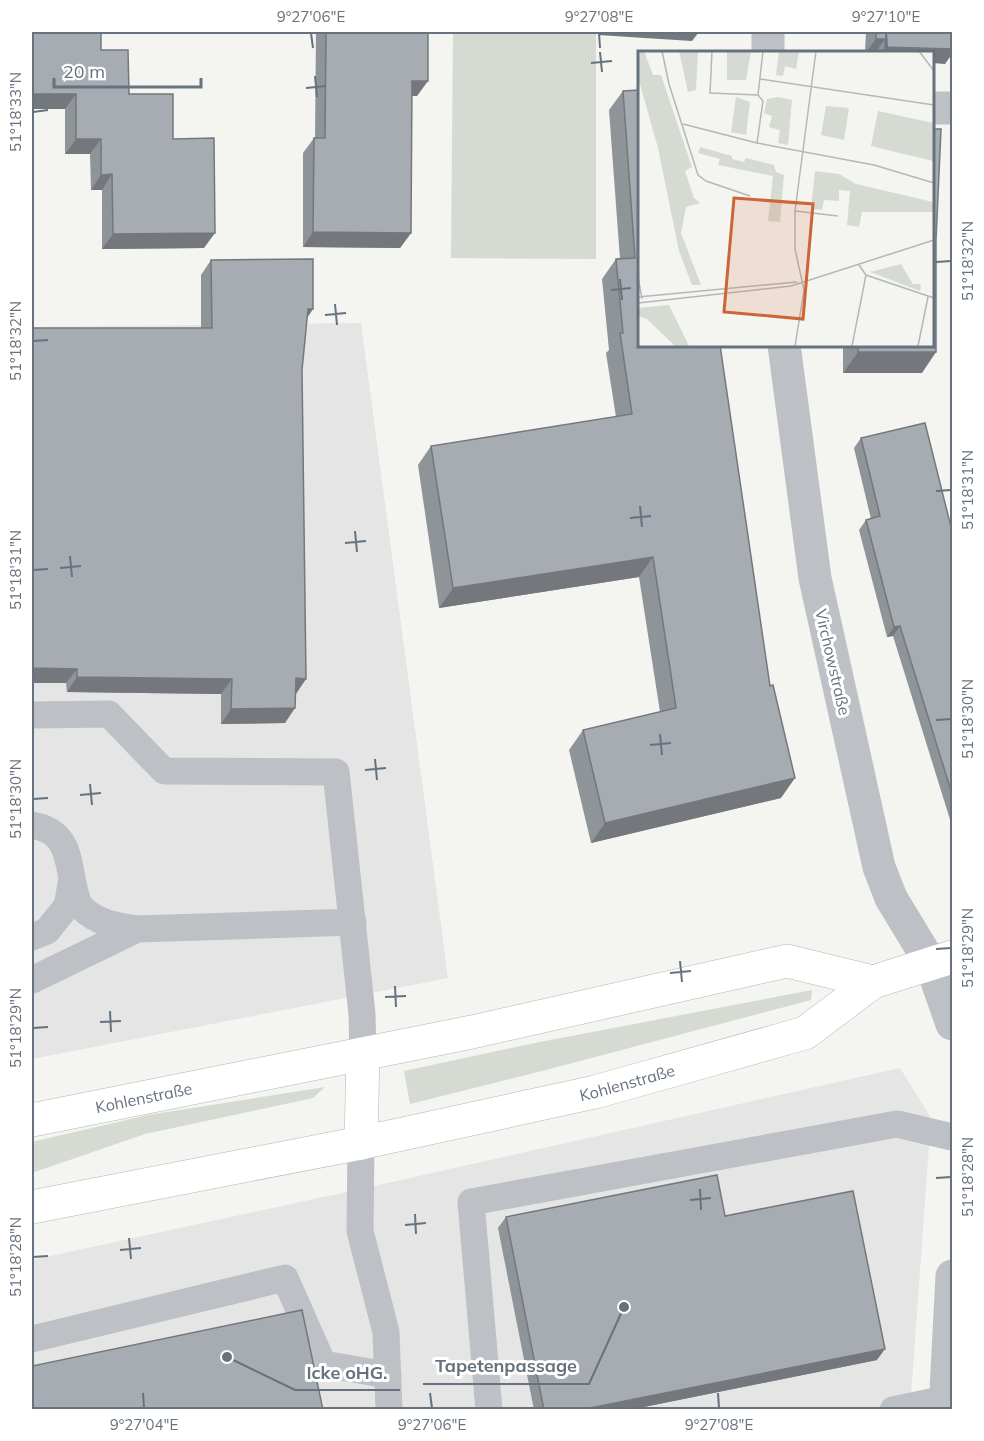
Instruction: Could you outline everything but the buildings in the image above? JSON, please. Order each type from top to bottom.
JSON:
[{"type":"main road","name":"Kohlenstraße","points":[[32,1120],[363,1054],[787,961],[873,982]]},
{"type":"main road","name":"Kohlenstraße","points":[[32,1207],[362,1143],[595,1092],[805,1033],[873,982],[942,961]]},
{"type":"main road","points":[[362,1143],[363,1054]]},
{"type":"street","points":[[768,32],[768,51]]},
{"type":"street","points":[[933,108],[952,108]]},
{"type":"street","name":"Virchowstraße","points":[[784,346],[815,578],[879,867],[891,898],[942,961],[952,1024]]},
{"type":"street","points":[[945,1404],[952,1276]]},
{"type":"lane","points":[[32,715],[109,714],[164,771],[336,772],[362,1014],[363,1054]]},
{"type":"lane","points":[[32,825],[43,827],[62,841],[69,856],[79,907],[111,925],[137,929],[352,922]]},
{"type":"lane","points":[[32,937],[47,931],[67,906],[72,879]]},
{"type":"lane","points":[[32,980],[137,929]]},
{"type":"lane","points":[[489,1410],[471,1202],[897,1124],[952,1137]]},
{"type":"lane","points":[[362,1143],[360,1231],[386,1332],[389,1410]]},
{"type":"lane","points":[[32,1338],[285,1278],[323,1364],[388,1375]]},
{"type":"lane","points":[[892,1410],[945,1404]]},
{"type":"shaded area","points":[[453,32],[596,32],[596,259],[451,258]]},
{"type":"shaded area","points":[[361,323],[448,978],[32,1059],[32,327]]},
{"type":"shaded area","points":[[812,990],[811,1000],[410,1104],[404,1071],[535,1043]]},
{"type":"shaded area","points":[[900,1068],[931,1118],[910,1409],[32,1409],[32,1260]]},
{"type":"shaded area","points":[[325,1087],[313,1098],[145,1134],[32,1173],[32,1142],[148,1115]]},
{"type":"place","name":"Tapetenpassage","points":[[624,1307]]},
{"type":"place","name":"Icke oHG.","points":[[227,1357]]}]
